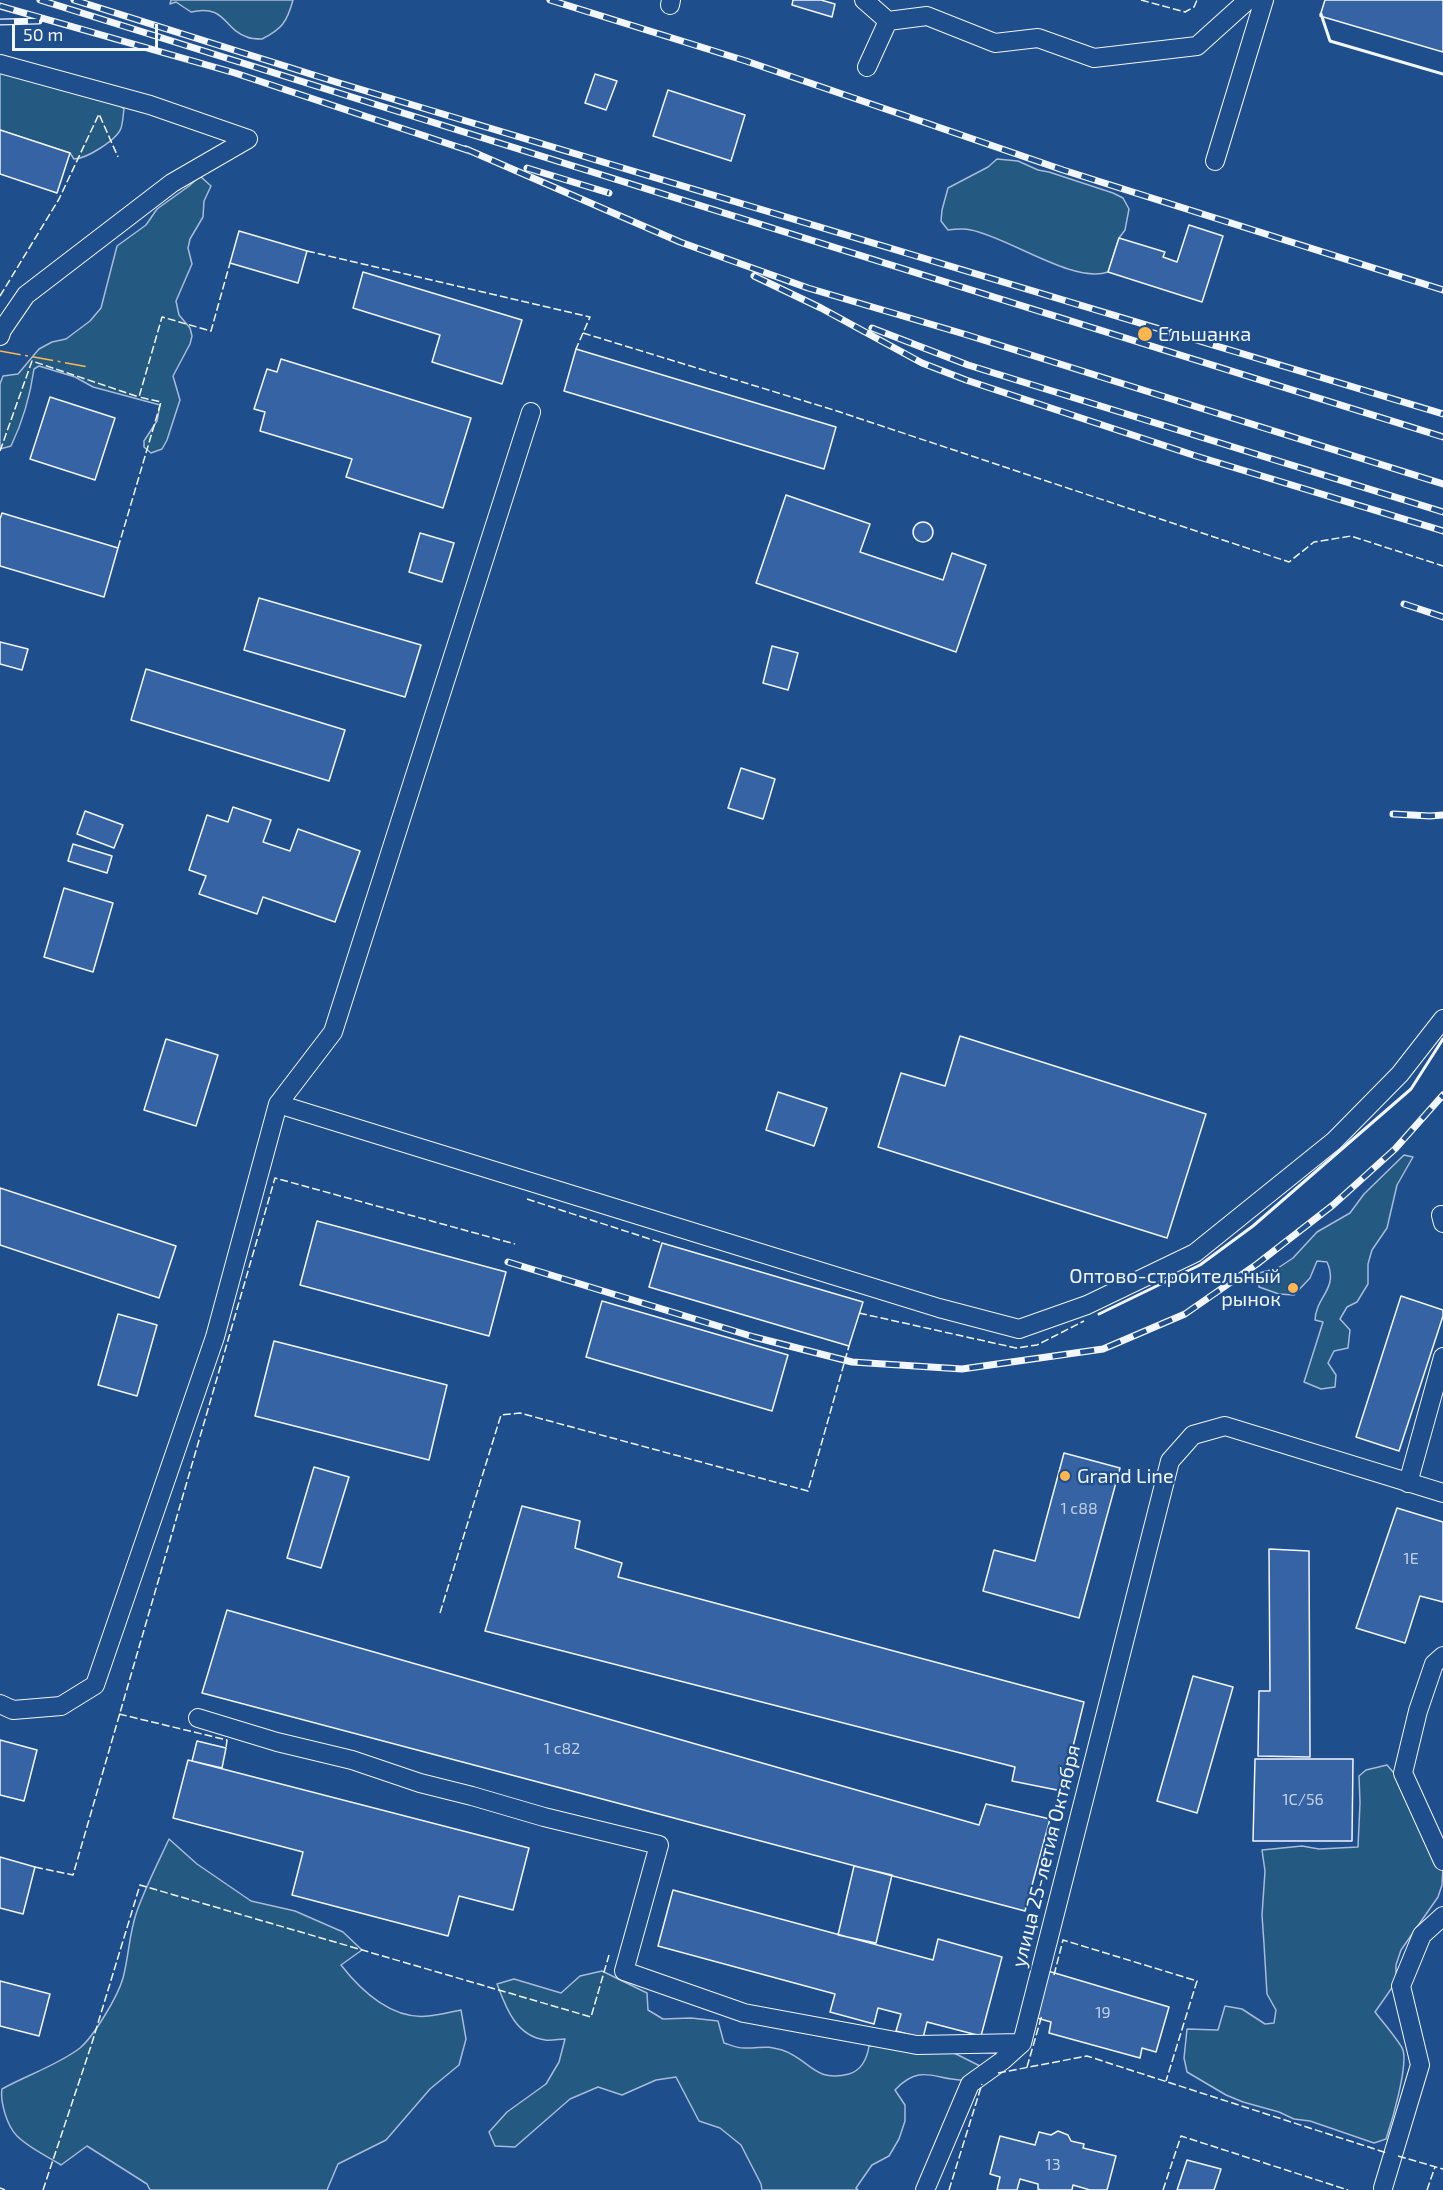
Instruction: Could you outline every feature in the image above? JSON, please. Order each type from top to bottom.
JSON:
[{"type":"street","points":[[864,0],[888,21],[927,16],[994,43],[1038,38],[1094,58],[1197,46],[1248,0]]},
{"type":"street","points":[[1215,161],[1264,0]]},
{"type":"street","points":[[867,67],[888,21]]},
{"type":"street","points":[[0,64],[150,105],[248,139],[172,183],[26,295],[0,336]]},
{"type":"street","points":[[0,1704],[14,1710],[61,1706],[95,1685],[215,1337],[278,1104],[333,1032],[531,412]]},
{"type":"street","points":[[278,1104],[928,1305],[1019,1329],[1087,1305],[1195,1253],[1334,1141],[1401,1074],[1443,1019]]},
{"type":"street","points":[[1408,1483],[1443,1357]]},
{"type":"street","name":"улица 25-летия Октября","points":[[1022,2043],[1170,1461],[1193,1435],[1225,1426],[1443,1492]]},
{"type":"street","points":[[1443,1656],[1434,1664],[1418,1712],[1403,1773],[1443,1861]]},
{"type":"street","points":[[198,1718],[277,1742],[352,1760],[420,1783],[659,1845],[624,1971],[744,2013],[767,2018],[917,2044],[1022,2043]]},
{"type":"street","points":[[1383,2188],[1420,2065],[1401,1986],[1422,1935],[1443,1916]]},
{"type":"street","points":[[925,2190],[970,2084],[1022,2043]]},
{"type":"shaded area","points":[[171,0],[293,0],[283,24],[262,39],[250,38],[239,33],[218,14],[211,11],[191,12],[176,2],[170,4]]},
{"type":"shaded area","points":[[0,71],[118,104],[124,109],[121,128],[114,138],[100,148],[86,156],[74,159],[70,153],[0,130]]},
{"type":"shaded area","points":[[997,159],[1018,161],[1038,170],[1123,198],[1129,209],[1125,230],[1119,238],[1108,272],[1094,274],[1077,271],[1059,266],[986,234],[965,229],[948,230],[941,221],[948,188],[988,167]]},
{"type":"shaded area","points":[[200,176],[211,186],[204,201],[203,217],[190,239],[188,248],[192,264],[176,301],[179,315],[190,328],[192,336],[173,376],[180,400],[162,449],[151,453],[144,447],[144,441],[157,421],[160,405],[93,387],[75,377],[39,366],[34,369],[26,409],[11,446],[0,449],[0,384],[3,376],[18,374],[39,349],[52,342],[66,339],[90,321],[101,308],[117,246],[146,225],[157,209]]},
{"type":"shaded area","points":[[1404,1155],[1413,1157],[1397,1185],[1387,1228],[1372,1250],[1368,1264],[1368,1284],[1357,1302],[1347,1307],[1340,1319],[1350,1330],[1348,1348],[1334,1351],[1328,1363],[1336,1375],[1335,1387],[1321,1389],[1304,1382],[1323,1322],[1315,1320],[1316,1312],[1329,1286],[1330,1271],[1327,1262],[1317,1261],[1310,1278],[1294,1295],[1279,1294],[1259,1287],[1259,1273],[1278,1268],[1293,1258],[1317,1232],[1350,1213],[1364,1194]]},
{"type":"shaded area","points":[[1387,1765],[1399,1779],[1443,1867],[1442,1885],[1438,1897],[1401,1950],[1396,1965],[1396,1982],[1375,2012],[1401,2046],[1404,2058],[1399,2094],[1386,2139],[1374,2143],[1310,2121],[1294,2119],[1226,2095],[1187,2072],[1184,2058],[1187,2029],[1218,2030],[1225,2006],[1242,2009],[1265,2024],[1274,2023],[1276,2010],[1267,1994],[1262,1915],[1265,1871],[1262,1850],[1302,1846],[1319,1849],[1358,1847],[1359,1776],[1366,1770]]},
{"type":"shaded area","points":[[169,1839],[197,1864],[251,1901],[295,1911],[343,1932],[362,1950],[341,1965],[379,2002],[403,2014],[415,2016],[432,2016],[461,2010],[466,2039],[459,2065],[430,2089],[386,2140],[338,2164],[327,2190],[150,2190],[147,2184],[87,2146],[61,2165],[22,2140],[13,2132],[7,2120],[2,2089],[62,2060],[80,2048],[92,2035],[111,2005],[123,1978],[137,1911]]},
{"type":"shaded area","points":[[602,1971],[647,1993],[648,2010],[663,2019],[691,2018],[718,2021],[724,2043],[741,2048],[767,2047],[782,2050],[819,2073],[837,2076],[854,2072],[863,2063],[869,2046],[886,2044],[952,2052],[980,2066],[968,2080],[930,2075],[913,2076],[895,2090],[905,2105],[905,2121],[899,2139],[889,2156],[872,2165],[856,2188],[858,2190],[762,2190],[741,2145],[720,2128],[699,2121],[676,2077],[656,2080],[622,2095],[598,2087],[570,2099],[515,2147],[495,2146],[489,2132],[507,2112],[546,2084],[559,2062],[565,2039],[545,2040],[519,2027],[508,2011],[497,1984],[514,1979],[561,1993],[580,1976]]},
{"type":"building","points":[[793,0],[821,0],[835,4],[832,17],[792,5]]},
{"type":"building","points":[[1325,0],[1443,0],[1443,52],[1320,16]]},
{"type":"building","points":[[595,74],[617,81],[606,110],[585,103]]},
{"type":"building","points":[[668,90],[745,115],[731,161],[653,136]]},
{"type":"building","points":[[0,130],[70,153],[57,193],[0,174]]},
{"type":"building","points":[[1189,225],[1223,236],[1202,302],[1108,272],[1119,238],[1165,252],[1163,257],[1177,262]]},
{"type":"building","points":[[239,231],[307,251],[298,283],[230,263]]},
{"type":"building","points":[[363,272],[522,320],[502,384],[432,362],[440,335],[353,308]]},
{"type":"building","points":[[576,349],[836,427],[824,469],[564,391]]},
{"type":"building","points":[[281,359],[471,418],[443,508],[346,477],[352,459],[260,431],[265,412],[254,409],[267,369],[277,372]]},
{"type":"building","points":[[50,397],[115,418],[95,480],[30,459]]},
{"type":"building","points":[[786,495],[870,524],[860,552],[943,580],[952,553],[986,565],[956,652],[756,583]]},
{"type":"building","points":[[2,513],[118,548],[104,597],[0,566]]},
{"type":"building","points":[[919,522],[927,522],[933,528],[933,536],[927,542],[919,542],[913,536],[913,528]]},
{"type":"building","points":[[420,533],[454,543],[442,582],[409,572]]},
{"type":"building","points":[[259,598],[421,645],[405,697],[244,650]]},
{"type":"building","points":[[0,642],[28,649],[22,670],[0,664]]},
{"type":"building","points":[[772,646],[798,653],[788,690],[763,683]]},
{"type":"building","points":[[146,669],[345,730],[329,781],[131,720]]},
{"type":"building","points":[[741,768],[775,779],[763,819],[728,808]]},
{"type":"building","points":[[233,807],[271,820],[263,842],[290,851],[298,829],[360,851],[335,922],[263,897],[257,914],[199,894],[206,876],[189,870],[207,815],[228,822]]},
{"type":"building","points":[[85,811],[123,825],[114,848],[77,834]]},
{"type":"building","points":[[73,844],[112,856],[107,873],[68,861]]},
{"type":"building","points":[[64,888],[113,903],[93,972],[44,957]]},
{"type":"building","points":[[960,1036],[1206,1114],[1167,1238],[878,1147],[901,1073],[945,1086]]},
{"type":"building","points":[[166,1039],[218,1055],[196,1126],[144,1110]]},
{"type":"building","points":[[778,1092],[827,1108],[814,1146],[766,1130]]},
{"type":"building","points":[[0,1188],[176,1246],[159,1298],[0,1245]]},
{"type":"building","points":[[317,1221],[506,1272],[489,1336],[300,1285]]},
{"type":"building","points":[[662,1243],[863,1302],[849,1346],[649,1287]]},
{"type":"building","points":[[1401,1296],[1443,1310],[1443,1316],[1399,1451],[1356,1437]]},
{"type":"building","points":[[602,1301],[788,1355],[772,1411],[586,1357]]},
{"type":"building","points":[[118,1314],[157,1325],[137,1396],[98,1385]]},
{"type":"building","points":[[274,1341],[447,1385],[429,1460],[255,1416]]},
{"type":"building","points":[[1064,1453],[1120,1468],[1079,1618],[983,1591],[994,1550],[1035,1561]]},
{"type":"building","points":[[314,1467],[349,1477],[321,1568],[287,1558]]},
{"type":"building","points":[[522,1506],[580,1521],[575,1548],[622,1563],[618,1577],[1084,1702],[1062,1791],[1012,1781],[1015,1767],[485,1631]]},
{"type":"building","points":[[1397,1508],[1443,1522],[1443,1602],[1420,1596],[1405,1643],[1356,1628]]},
{"type":"building","points":[[1269,1549],[1309,1551],[1310,1757],[1258,1756],[1259,1691],[1270,1691]]},
{"type":"building","points":[[227,1610],[979,1825],[986,1804],[1050,1819],[1025,1911],[202,1693]]},
{"type":"building","points":[[1193,1676],[1233,1687],[1197,1813],[1157,1801]]},
{"type":"building","points":[[0,1740],[37,1750],[24,1801],[0,1795]]},
{"type":"building","points":[[197,1741],[226,1748],[222,1768],[192,1761]]},
{"type":"building","points":[[1255,1759],[1353,1759],[1352,1841],[1253,1841]]},
{"type":"building","points":[[188,1760],[529,1848],[513,1910],[459,1896],[448,1936],[292,1895],[303,1852],[173,1818]]},
{"type":"building","points":[[0,1857],[35,1867],[23,1914],[0,1908]]},
{"type":"building","points":[[854,1866],[892,1875],[876,1943],[838,1935]]},
{"type":"building","points":[[673,1890],[933,1960],[938,1939],[1002,1957],[981,2036],[927,2022],[923,2038],[896,2031],[901,2014],[878,2008],[874,2024],[830,2012],[835,1994],[658,1946]]},
{"type":"building","points":[[1048,1971],[1169,2007],[1156,2052],[1142,2048],[1140,2058],[1049,2033],[1051,2022],[1037,2018]]},
{"type":"building","points":[[0,1981],[50,1994],[39,2036],[0,2026]]},
{"type":"building","points":[[1058,2131],[1068,2135],[1071,2141],[1084,2144],[1083,2148],[1116,2156],[1107,2190],[1090,2190],[1073,2185],[1072,2190],[1041,2190],[1038,2189],[1038,2184],[1020,2179],[1017,2190],[997,2190],[1000,2177],[990,2174],[1000,2136],[1035,2145],[1039,2132],[1051,2135]]},
{"type":"building","points":[[1187,2160],[1221,2169],[1214,2190],[1177,2190]]},
{"type":"railway","points":[[40,0],[1443,437]]},
{"type":"railway","points":[[74,0],[336,82],[1443,414]]},
{"type":"railway","points":[[550,0],[746,61],[1063,170],[1443,290]]},
{"type":"railway","points":[[0,6],[235,73],[473,152]]},
{"type":"railway","points":[[0,22],[39,21]]},
{"type":"railway","points":[[466,149],[680,242],[808,288],[964,334],[1443,484]]},
{"type":"railway","points":[[527,168],[609,193]]},
{"type":"railway","points":[[754,276],[821,308],[922,363],[966,380],[1196,456],[1443,531]]},
{"type":"railway","points":[[872,328],[968,365],[1443,512]]},
{"type":"railway","points":[[1404,604],[1443,617]]},
{"type":"railway","points":[[1393,814],[1443,815]]},
{"type":"railway","points":[[508,1262],[754,1337],[852,1362],[962,1369],[1103,1349],[1185,1314],[1257,1264],[1333,1205],[1395,1149],[1443,1095]]},
{"type":"fence","points":[[1141,0],[1185,12],[1194,7],[1197,0]]},
{"type":"fence","points":[[0,296],[59,199],[99,114],[118,157]]},
{"type":"fence","points":[[307,251],[590,317],[576,349]]},
{"type":"fence","points":[[118,548],[161,402],[139,397],[162,317],[211,331],[230,263]]},
{"type":"fence","points":[[583,333],[837,411],[1289,562],[1314,542],[1351,536],[1443,566]]},
{"type":"fence","points":[[0,451],[32,361],[139,397]]},
{"type":"fence","points":[[35,1867],[73,1875],[275,1178],[515,1244]]},
{"type":"fence","points":[[527,1199],[662,1243]]},
{"type":"fence","points":[[859,1313],[1016,1348],[1037,1345],[1084,1321]]},
{"type":"fence","points":[[440,1613],[501,1415],[520,1413],[808,1491],[849,1346]]},
{"type":"fence","points":[[119,1714],[227,1740],[226,1748]]},
{"type":"fence","points":[[43,2190],[91,2046],[140,1885],[591,2017],[609,1955]]},
{"type":"fence","points":[[1054,1975],[1063,1940],[1197,1981],[1166,2081]]},
{"type":"fence","points":[[1027,2067],[1042,2015]]},
{"type":"fence","points":[[998,2073],[1087,2056],[1387,2153]]},
{"type":"fence","points":[[949,2190],[982,2084]]},
{"type":"fence","points":[[1163,2190],[1181,2136],[1348,2190]]},
{"type":"fence","points":[[1398,2156],[1443,2169]]},
{"type":"fence","points":[[1427,2190],[1435,2167]]},
{"type":"fence","points":[[0,2188],[5,2190]]},
{"type":"wall","points":[[1321,14],[1330,41],[1443,74]]},
{"type":"wall","points":[[1099,1314],[1200,1265],[1253,1226],[1411,1089],[1443,1039]]},
{"type":"power","points":[[0,351],[89,367]]},
{"type":"place","name":"Ельшанка","points":[[1145,334]]},
{"type":"place","name":"Оптово-строительный рынок","points":[[1293,1288]]},
{"type":"place","name":"Grand Line","points":[[1065,1476]]}]
